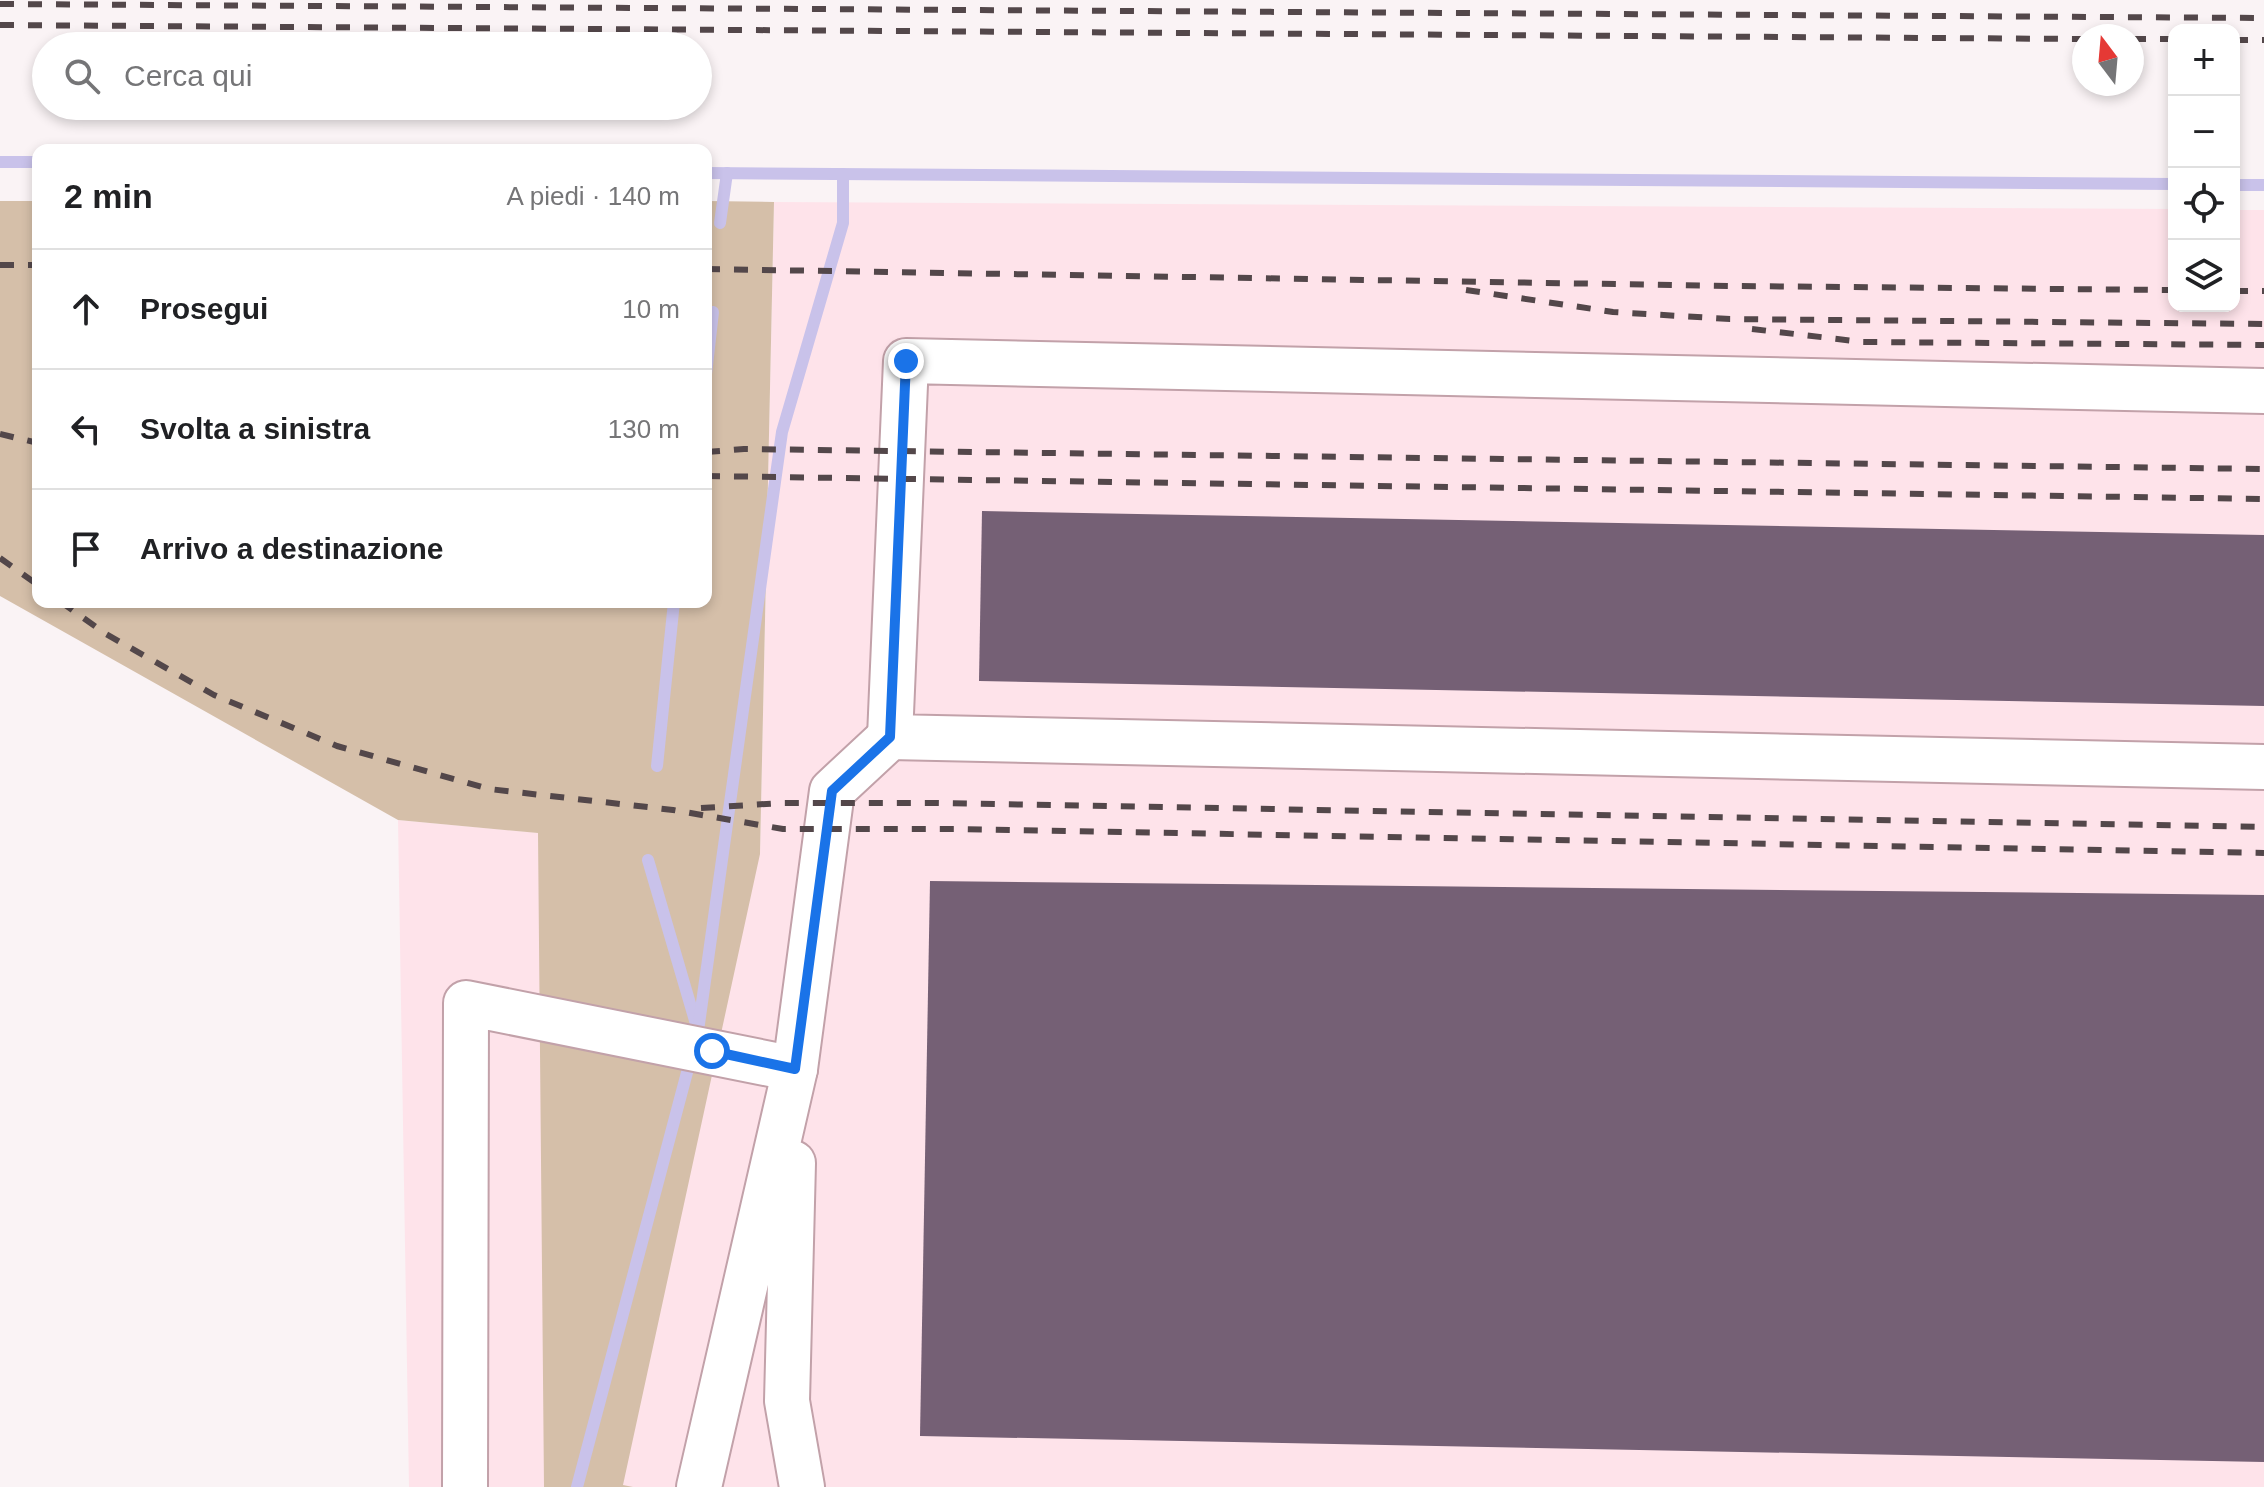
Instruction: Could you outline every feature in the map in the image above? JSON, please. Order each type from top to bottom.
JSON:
[{"type":"lane","points":[[890,737],[906,361],[2264,391]]},
{"type":"lane","points":[[699,1487],[795,1069],[832,791],[890,737],[2264,767]]},
{"type":"lane","points":[[465,1487],[466,1003],[795,1069]]},
{"type":"lane","points":[[795,1069],[787,1401],[802,1487]]},
{"type":"shaded area","points":[[0,201],[32,201],[32,608],[712,608],[712,201],[774,202],[760,854],[623,1485],[633,1487],[544,1487],[538,833],[398,820],[0,596]]},
{"type":"shaded area","points":[[774,202],[2168,209],[2168,312],[2240,312],[2240,210],[2264,210],[2264,1487],[409,1487],[398,820],[760,853]]},
{"type":"building","points":[[982,511],[2264,535],[2264,706],[979,681]]},
{"type":"building","points":[[930,881],[2264,895],[2264,1462],[920,1436]]},
{"type":"waterway","points":[[0,162],[32,162]]},
{"type":"waterway","points":[[712,173],[2168,184]]},
{"type":"waterway","points":[[720,223],[727,173]]},
{"type":"waterway","points":[[577,1487],[698,1031],[782,432],[843,223],[843,174]]},
{"type":"waterway","points":[[2240,185],[2264,185]]},
{"type":"waterway","points":[[712,321],[713,312]]},
{"type":"waterway","points":[[657,766],[673,608]]},
{"type":"waterway","points":[[648,860],[696,1024]]},
{"type":"railway","points":[[0,4],[2264,18]]},
{"type":"railway","points":[[0,25],[2072,39]]},
{"type":"railway","points":[[2144,39],[2168,39]]},
{"type":"railway","points":[[2240,40],[2264,40]]},
{"type":"railway","points":[[0,265],[32,265]]},
{"type":"railway","points":[[712,269],[2168,290]]},
{"type":"railway","points":[[1466,290],[1613,312],[1730,319],[2264,324]]},
{"type":"railway","points":[[2240,291],[2264,291]]},
{"type":"railway","points":[[1752,329],[1863,342],[2264,345]]},
{"type":"railway","points":[[0,434],[32,442]]},
{"type":"railway","points":[[712,452],[744,449],[2264,469]]},
{"type":"railway","points":[[712,476],[2264,499]]},
{"type":"railway","points":[[0,558],[32,581]]},
{"type":"railway","points":[[69,608],[106,634],[214,695],[337,746],[489,789],[673,810],[783,829],[954,829],[2264,853]]},
{"type":"railway","points":[[701,808],[782,803],[936,803],[2264,827]]},
{"type":"route","points":[[712,1051],[795,1069],[832,791],[890,737],[906,361]]}]
